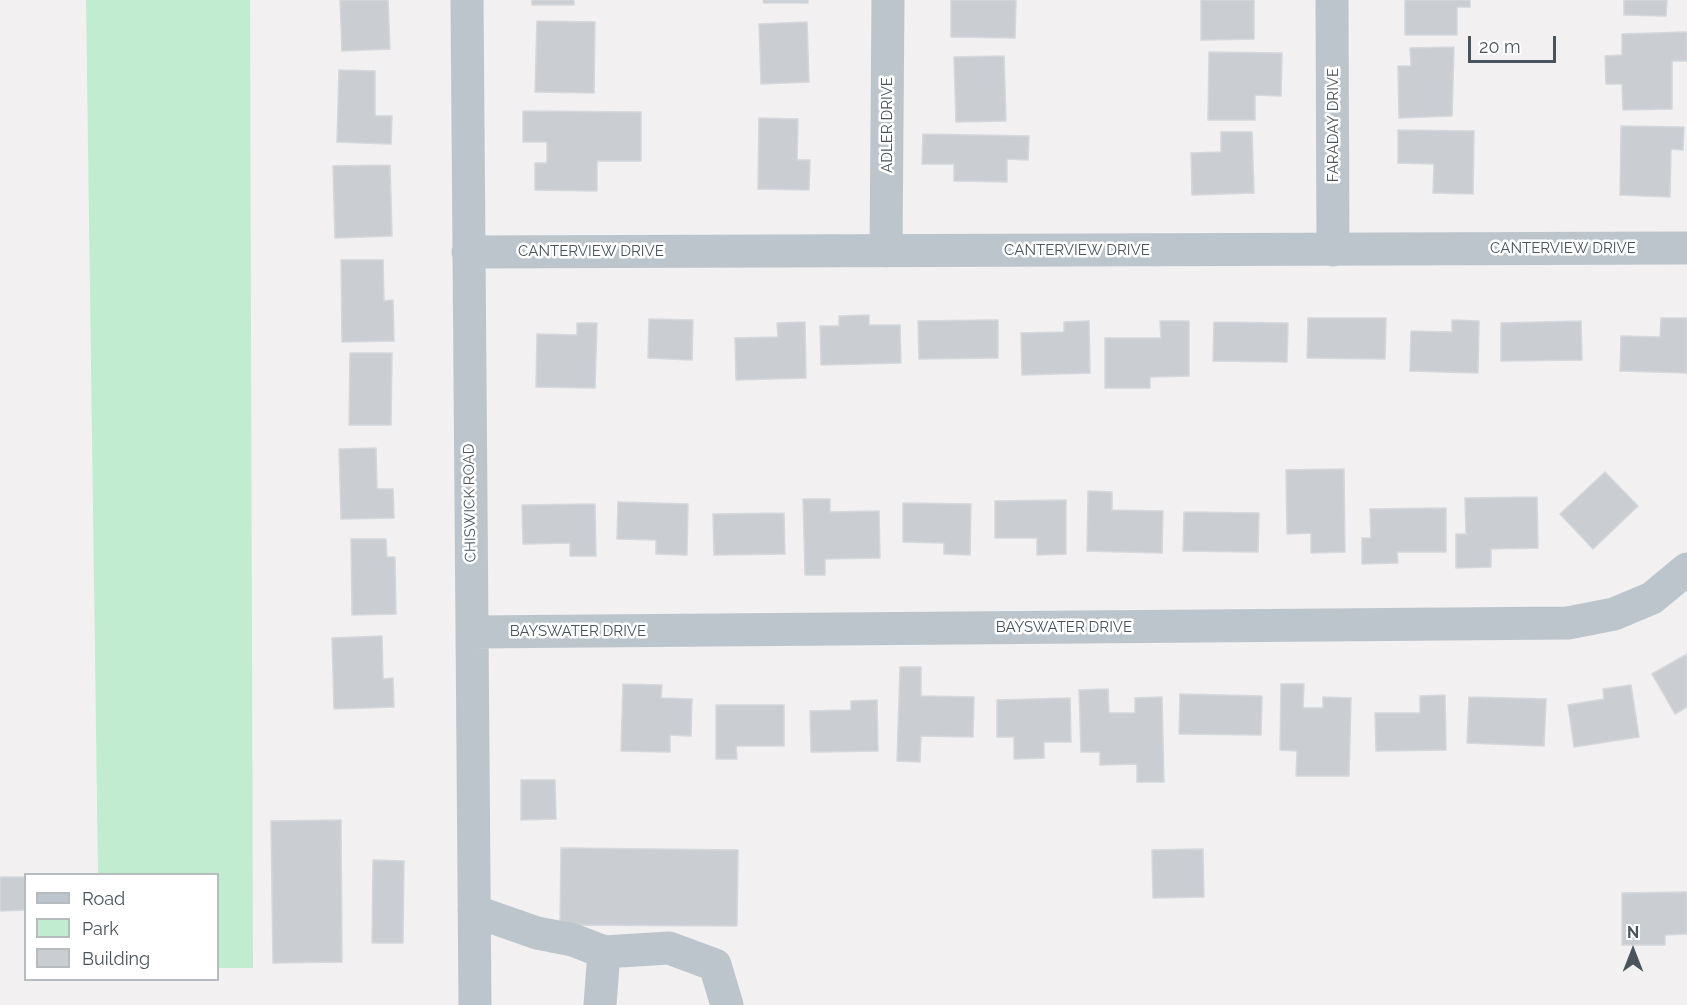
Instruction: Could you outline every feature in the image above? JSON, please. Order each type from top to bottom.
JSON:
[{"type":"street","name":"CHISWICK ROAD","points":[[467,0],[475,1005]]},
{"type":"street","name":"ADLER DRIVE","points":[[886,250],[888,0]]},
{"type":"street","name":"FARADAY DRIVE","points":[[1332,0],[1333,250]]},
{"type":"street","name":"CANTERVIEW DRIVE","points":[[468,252],[1687,248]]},
{"type":"street","name":"BAYSWATER DRIVE","points":[[472,632],[1568,623],[1614,614],[1652,598],[1687,570]]},
{"type":"street","points":[[474,911],[537,933],[573,940],[604,952],[669,948],[715,964],[728,1005]]},
{"type":"street","points":[[600,1005],[604,952]]},
{"type":"green space","points":[[86,0],[250,0],[253,968],[219,968],[219,873],[98,873]]},
{"type":"building","points":[[340,0],[388,0],[390,49],[342,51]]},
{"type":"building","points":[[532,0],[574,0],[574,5],[532,5]]},
{"type":"building","points":[[763,0],[808,0],[808,3],[764,3]]},
{"type":"building","points":[[951,0],[1016,0],[1015,38],[951,37]]},
{"type":"building","points":[[1201,0],[1254,0],[1254,39],[1201,40]]},
{"type":"building","points":[[1405,0],[1470,0],[1470,7],[1457,7],[1457,35],[1405,35]]},
{"type":"building","points":[[1624,0],[1667,0],[1666,16],[1624,15]]},
{"type":"building","points":[[537,21],[595,22],[594,93],[535,92]]},
{"type":"building","points":[[807,22],[809,82],[761,84],[759,24]]},
{"type":"building","points":[[1687,32],[1687,61],[1672,61],[1672,109],[1623,110],[1622,84],[1606,84],[1605,56],[1622,55],[1622,34]]},
{"type":"building","points":[[1454,47],[1452,116],[1399,118],[1398,66],[1411,66],[1410,48]]},
{"type":"building","points":[[1209,52],[1282,53],[1281,96],[1255,95],[1255,120],[1208,120]]},
{"type":"building","points":[[1004,56],[1006,121],[956,122],[954,57]]},
{"type":"building","points":[[339,70],[375,71],[375,116],[392,116],[391,144],[337,142]]},
{"type":"building","points":[[523,111],[641,112],[641,161],[597,161],[597,191],[535,190],[535,163],[547,163],[547,142],[523,142]]},
{"type":"building","points":[[759,118],[798,119],[797,160],[810,160],[809,190],[758,189]]},
{"type":"building","points":[[1621,126],[1684,127],[1683,150],[1671,149],[1670,197],[1620,195]]},
{"type":"building","points":[[1398,130],[1474,131],[1473,194],[1433,193],[1434,164],[1398,163]]},
{"type":"building","points":[[1221,132],[1252,132],[1254,193],[1192,195],[1191,153],[1221,152]]},
{"type":"building","points":[[923,134],[1029,136],[1028,160],[1007,159],[1007,182],[954,181],[954,164],[922,164]]},
{"type":"building","points":[[390,165],[392,236],[335,238],[333,166]]},
{"type":"building","points":[[341,260],[383,260],[384,301],[393,300],[394,341],[342,342]]},
{"type":"building","points":[[869,315],[869,325],[900,325],[901,363],[821,365],[820,326],[839,326],[839,316]]},
{"type":"building","points":[[1308,318],[1386,318],[1385,359],[1307,358]]},
{"type":"building","points":[[1661,318],[1687,318],[1687,373],[1620,371],[1621,336],[1660,337]]},
{"type":"building","points":[[649,319],[693,320],[692,360],[648,358]]},
{"type":"building","points":[[998,320],[998,358],[919,359],[918,321]]},
{"type":"building","points":[[1452,320],[1479,321],[1478,373],[1410,371],[1411,331],[1452,332]]},
{"type":"building","points":[[1089,321],[1090,373],[1022,375],[1021,333],[1064,332],[1064,322]]},
{"type":"building","points":[[1160,321],[1189,321],[1189,376],[1150,377],[1150,388],[1105,388],[1105,338],[1161,338]]},
{"type":"building","points":[[1581,321],[1582,360],[1501,361],[1501,323]]},
{"type":"building","points":[[805,322],[806,378],[736,380],[735,338],[778,337],[777,323]]},
{"type":"building","points":[[1214,322],[1288,323],[1287,362],[1213,361]]},
{"type":"building","points":[[577,323],[597,323],[595,388],[536,387],[537,334],[577,335]]},
{"type":"building","points":[[350,353],[392,353],[391,425],[349,425]]},
{"type":"building","points":[[376,448],[377,489],[393,489],[394,518],[341,519],[339,449]]},
{"type":"building","points":[[1344,469],[1345,552],[1311,553],[1311,533],[1287,534],[1286,470]]},
{"type":"building","points":[[1605,472],[1638,506],[1593,549],[1560,514]]},
{"type":"building","points":[[1088,491],[1112,492],[1112,510],[1163,511],[1162,553],[1087,551]]},
{"type":"building","points":[[1537,497],[1538,548],[1491,549],[1491,567],[1456,568],[1456,534],[1466,534],[1465,498]]},
{"type":"building","points":[[803,499],[830,499],[830,512],[879,511],[880,558],[825,559],[825,575],[805,575]]},
{"type":"building","points":[[1066,500],[1066,554],[1037,555],[1037,538],[995,538],[995,501]]},
{"type":"building","points":[[618,502],[688,504],[687,555],[656,554],[656,540],[617,539]]},
{"type":"building","points":[[903,503],[971,504],[970,555],[944,554],[944,543],[903,542]]},
{"type":"building","points":[[595,504],[596,556],[570,556],[570,543],[523,544],[522,505]]},
{"type":"building","points":[[1446,508],[1446,552],[1397,552],[1398,563],[1362,564],[1362,538],[1371,538],[1370,509]]},
{"type":"building","points":[[1184,512],[1259,513],[1258,552],[1183,551]]},
{"type":"building","points":[[784,513],[785,554],[714,555],[713,514]]},
{"type":"building","points":[[351,539],[386,539],[387,557],[395,557],[396,614],[352,615]]},
{"type":"building","points":[[382,636],[383,679],[393,678],[394,707],[334,709],[332,638]]},
{"type":"building","points":[[1687,654],[1687,707],[1675,714],[1652,674]]},
{"type":"building","points":[[900,667],[921,667],[921,696],[974,697],[973,737],[921,736],[920,762],[897,761]]},
{"type":"building","points":[[623,684],[662,685],[661,698],[692,699],[691,736],[670,735],[670,752],[621,751]]},
{"type":"building","points":[[1281,684],[1304,684],[1303,708],[1323,708],[1323,697],[1351,698],[1349,776],[1296,776],[1297,751],[1280,750]]},
{"type":"building","points":[[1631,685],[1639,737],[1574,747],[1568,705],[1604,699],[1603,689]]},
{"type":"building","points":[[1108,689],[1109,713],[1135,713],[1135,698],[1162,697],[1164,782],[1137,782],[1137,764],[1100,765],[1100,752],[1081,752],[1079,690]]},
{"type":"building","points":[[1180,694],[1262,696],[1261,735],[1179,734]]},
{"type":"building","points":[[1445,695],[1446,750],[1376,751],[1375,713],[1420,713],[1420,696]]},
{"type":"building","points":[[1469,697],[1546,699],[1544,746],[1467,743]]},
{"type":"building","points":[[1070,698],[1071,742],[1044,742],[1044,758],[1014,759],[1014,737],[997,737],[997,700]]},
{"type":"building","points":[[877,700],[878,751],[811,752],[810,711],[851,710],[851,701]]},
{"type":"building","points":[[716,705],[784,705],[784,746],[736,746],[737,759],[716,759]]},
{"type":"building","points":[[521,780],[555,780],[556,819],[521,820]]},
{"type":"building","points":[[341,820],[342,962],[273,963],[271,821]]},
{"type":"building","points":[[561,848],[738,850],[737,926],[560,925]]},
{"type":"building","points":[[1203,849],[1204,897],[1153,898],[1152,850]]},
{"type":"building","points":[[373,860],[404,861],[403,943],[372,943]]},
{"type":"building","points":[[0,877],[24,877],[24,910],[0,911]]},
{"type":"building","points":[[1687,892],[1687,934],[1665,935],[1665,945],[1622,945],[1622,893]]}]
